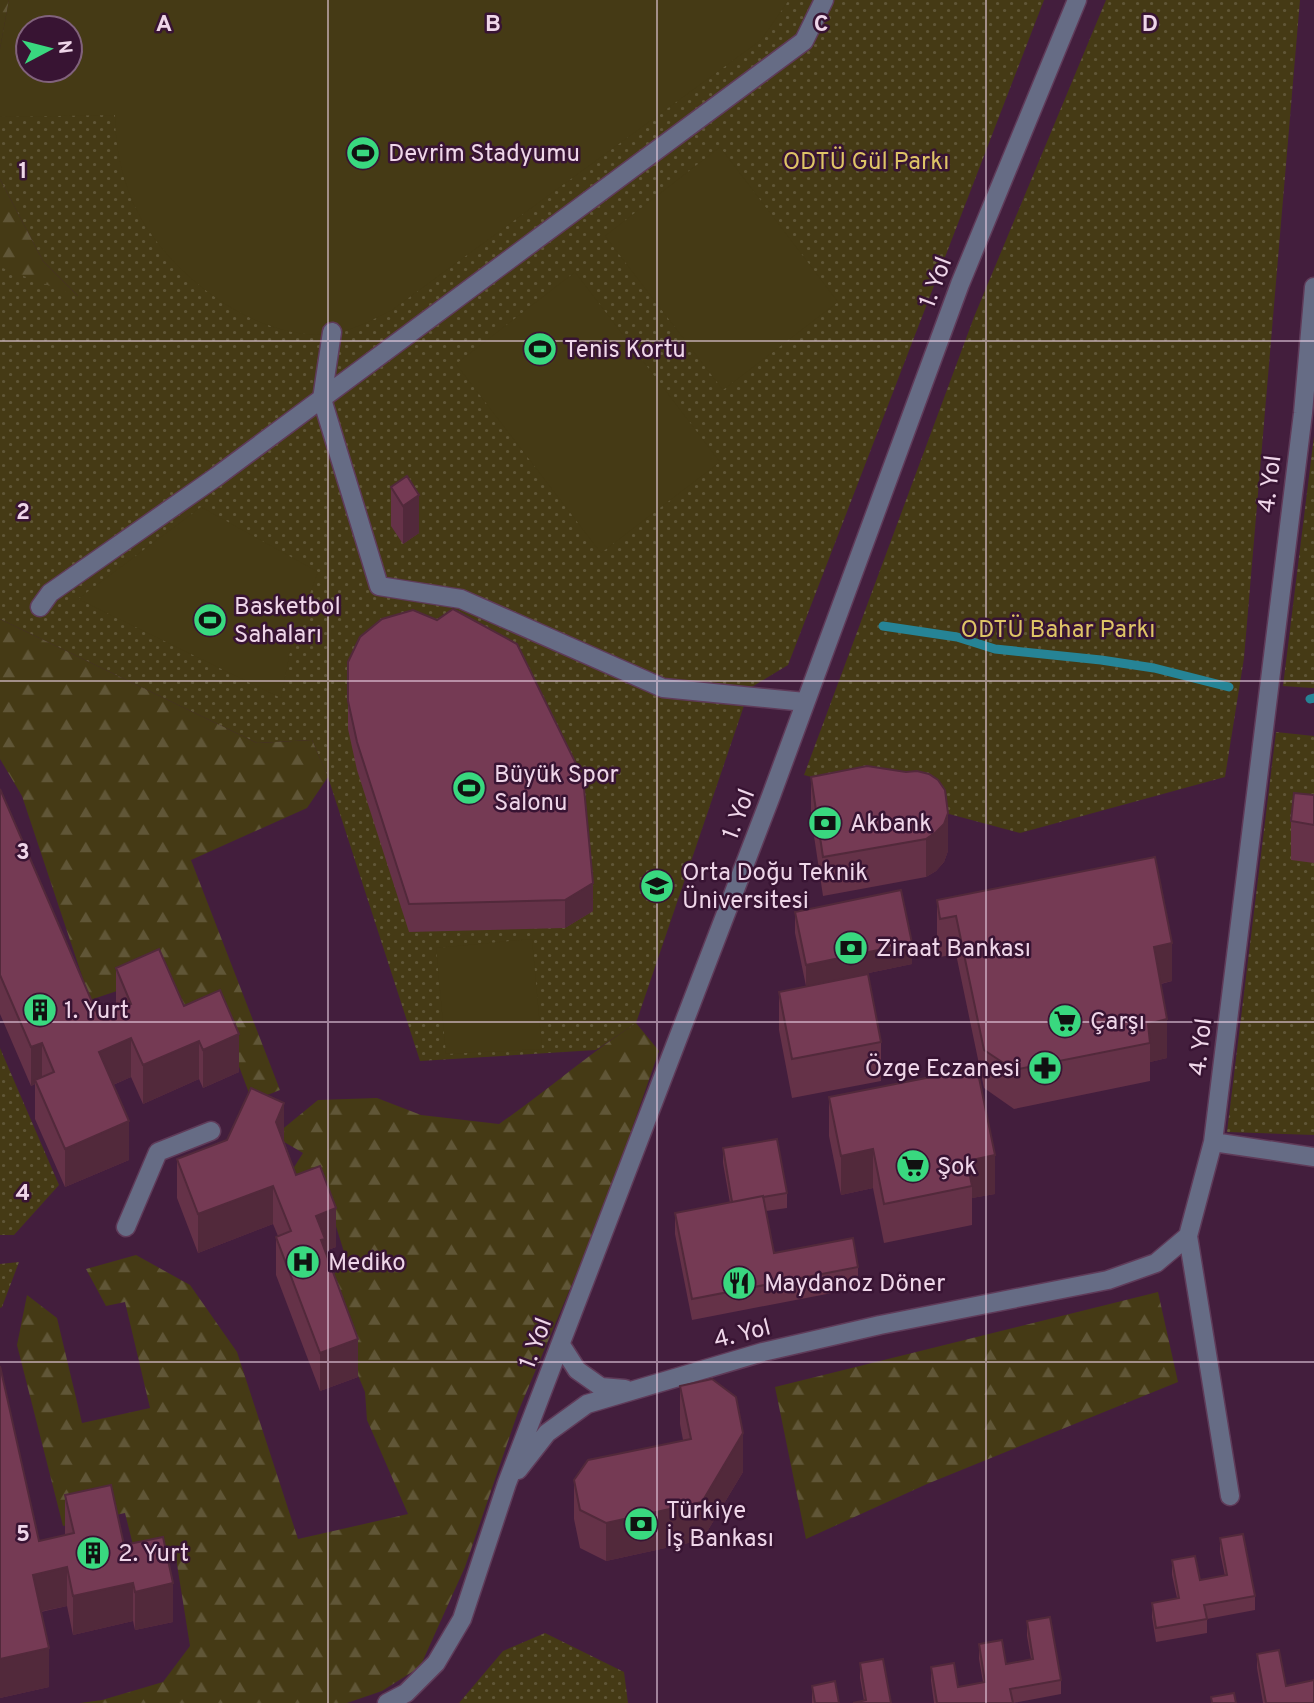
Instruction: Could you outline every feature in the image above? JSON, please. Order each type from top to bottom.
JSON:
[{"type":"street","points":[[40,607],[50,593],[322,400],[804,41],[824,0]]},
{"type":"street","name":"1. Yol","points":[[387,1703],[406,1693],[436,1663],[462,1619],[507,1483],[805,702],[960,284],[1077,0]]},
{"type":"street","name":"4. Yol","points":[[507,1483],[547,1433],[587,1404],[725,1362],[854,1331],[1108,1280],[1156,1263],[1188,1236],[1213,1142],[1308,412],[1314,287]]},
{"type":"street","points":[[332,332],[322,400],[379,586],[461,599],[663,688],[805,702]]},
{"type":"street","points":[[126,1227],[158,1152],[211,1131]]},
{"type":"street","points":[[1213,1142],[1314,1157]]},
{"type":"street","points":[[1188,1236],[1230,1496]]},
{"type":"street","name":"4. Yol","points":[[561,1345],[577,1370],[601,1387],[635,1389]]},
{"type":"green space","points":[[0,0],[9,0],[0,49]]},
{"type":"green space","name":"ODTÜ Gül Parkı","points":[[9,0],[1044,0],[788,665],[750,688],[636,1023],[596,1050],[420,1061],[328,777],[312,740],[257,743],[0,619],[0,266],[78,296],[43,261],[0,179],[0,49]]},
{"type":"green space","name":"Devrim Stadyumu","points":[[9,0],[789,0],[761,40],[392,310],[351,329],[329,334],[306,334],[257,321],[209,293],[168,256],[151,235],[128,190],[118,153],[115,115],[0,117],[0,49]]},
{"type":"green space","name":"ODTÜ Bahar Parkı","points":[[1106,0],[1300,0],[1244,658],[1225,777],[1020,833],[804,775],[974,317]]},
{"type":"green space","points":[[720,147],[838,302],[723,390],[605,236]]},
{"type":"green space","points":[[0,179],[43,261],[79,297],[0,267]]},
{"type":"green space","points":[[575,272],[720,462],[601,553],[456,364]]},
{"type":"green space","points":[[1314,436],[1314,688],[1312,688],[1283,686]]},
{"type":"green space","name":"Basketbol Sahaları","points":[[201,507],[318,572],[292,641],[281,698],[78,599]]},
{"type":"green space","points":[[0,619],[257,743],[312,740],[328,777],[307,808],[191,860],[280,1090],[252,1101],[223,1024],[189,1036],[162,976],[90,1000],[22,796],[0,759]]},
{"type":"green space","points":[[1276,732],[1314,736],[1314,1135],[1227,1132]]},
{"type":"green space","points":[[532,939],[542,1049],[446,1054],[436,948]]},
{"type":"green space","points":[[636,1023],[659,1051],[605,1206],[518,1412],[465,1567],[420,1667],[382,1691],[347,1703],[80,1703],[102,1700],[163,1682],[190,1646],[176,1558],[139,1569],[125,1513],[63,1526],[17,1345],[27,1295],[57,1318],[82,1423],[150,1408],[125,1302],[106,1306],[86,1269],[136,1255],[190,1285],[237,1352],[298,1539],[408,1514],[367,1420],[365,1392],[326,1299],[323,1280],[348,1265],[331,1210],[286,1180],[303,1153],[274,1136],[318,1100],[377,1098],[421,1115],[499,1124]]},
{"type":"green space","points":[[0,1048],[59,1185],[14,1235],[0,1235]]},
{"type":"green space","points":[[19,1262],[2,1307],[0,1308],[0,1264]]},
{"type":"green space","points":[[1158,1292],[1178,1382],[927,1484],[806,1539],[775,1387]]},
{"type":"green space","points":[[545,1633],[624,1672],[628,1703],[459,1703],[503,1651]]},
{"type":"building","points":[[407,476],[419,495],[403,506],[391,487]]},
{"type":"building","name":"Büyük Spor Salonu","points":[[453,609],[517,644],[583,778],[593,883],[565,900],[409,904],[357,742],[348,701],[348,662],[360,637],[382,619],[413,610],[437,620]]},
{"type":"building","points":[[867,766],[917,771],[938,780],[945,790],[948,813],[944,824],[926,839],[823,857],[811,777]]},
{"type":"building","name":"1. Yurt","points":[[0,789],[99,1018],[131,1004],[116,968],[159,949],[184,1006],[220,990],[239,1034],[203,1050],[199,1041],[143,1065],[131,1038],[99,1052],[129,1121],[65,1149],[35,1080],[54,1072],[42,1043],[31,1047],[0,975]]},
{"type":"building","points":[[1294,793],[1314,795],[1314,825],[1291,821]]},
{"type":"building","name":"Çarşı","points":[[1155,857],[1172,943],[1154,947],[1167,1019],[1148,1024],[1150,1043],[1014,1070],[984,1050],[956,916],[940,919],[937,900]]},
{"type":"building","points":[[901,890],[912,943],[806,965],[795,912]]},
{"type":"building","points":[[868,974],[881,1042],[792,1059],[779,992]]},
{"type":"building","points":[[977,1068],[995,1155],[967,1161],[972,1186],[884,1204],[873,1149],[841,1156],[829,1097]]},
{"type":"building","points":[[251,1088],[284,1103],[276,1122],[296,1175],[320,1166],[336,1208],[316,1216],[325,1239],[321,1240],[358,1339],[320,1353],[276,1237],[291,1231],[273,1186],[198,1214],[177,1159],[227,1140]]},
{"type":"building","points":[[777,1139],[787,1193],[732,1202],[723,1148]]},
{"type":"building","points":[[763,1196],[774,1253],[853,1238],[858,1267],[692,1299],[675,1213]]},
{"type":"building","points":[[0,1366],[39,1541],[74,1533],[65,1495],[111,1485],[124,1545],[163,1537],[173,1583],[135,1592],[133,1583],[73,1596],[67,1567],[33,1575],[49,1648],[0,1659]]},
{"type":"building","points":[[712,1379],[736,1397],[743,1433],[702,1502],[606,1523],[580,1510],[574,1480],[588,1460],[691,1439],[680,1386]]},
{"type":"building","points":[[1243,1534],[1255,1596],[1204,1605],[1207,1619],[1156,1628],[1152,1603],[1179,1598],[1172,1560],[1195,1556],[1200,1580],[1227,1575],[1220,1538]]},
{"type":"building","points":[[1050,1617],[1061,1680],[1010,1689],[1013,1703],[937,1703],[931,1667],[954,1663],[958,1687],[985,1682],[979,1644],[1002,1640],[1006,1664],[1033,1659],[1027,1621]]},
{"type":"building","points":[[1279,1650],[1286,1686],[1314,1680],[1314,1703],[1266,1703],[1257,1654]]},
{"type":"building","points":[[883,1659],[891,1703],[853,1703],[866,1700],[860,1663]]},
{"type":"building","points":[[835,1681],[839,1703],[815,1703],[812,1686]]},
{"type":"building","points":[[1234,1693],[1236,1703],[1212,1703],[1211,1697]]},
{"type":"waterway","points":[[883,626],[957,637],[995,649],[1154,668],[1229,687]]},
{"type":"waterway","points":[[1310,699],[1314,698]]},
{"type":"place","name":"Devrim Stadyumu","points":[[363,153]]},
{"type":"place","name":"Tenis Kortu","points":[[540,349]]},
{"type":"place","name":"Basketbol Sahaları","points":[[210,620]]},
{"type":"place","name":"Büyük Spor Salonu","points":[[469,788]]},
{"type":"place","name":"Akbank","points":[[825,823]]},
{"type":"place","name":"Orta Doğu Teknik Üniversitesi","points":[[657,886]]},
{"type":"place","name":"Ziraat Bankası","points":[[851,948]]},
{"type":"place","name":"1. Yurt","points":[[40,1010]]},
{"type":"place","name":"Çarşı","points":[[1065,1021]]},
{"type":"place","name":"Özge Eczanesi","points":[[1045,1068]]},
{"type":"place","name":"Şok","points":[[913,1166]]},
{"type":"place","name":"Mediko","points":[[303,1262]]},
{"type":"place","name":"Maydanoz Döner","points":[[739,1283]]},
{"type":"place","name":"Türkiye İş Bankası","points":[[641,1524]]},
{"type":"place","name":"2. Yurt","points":[[93,1553]]}]
